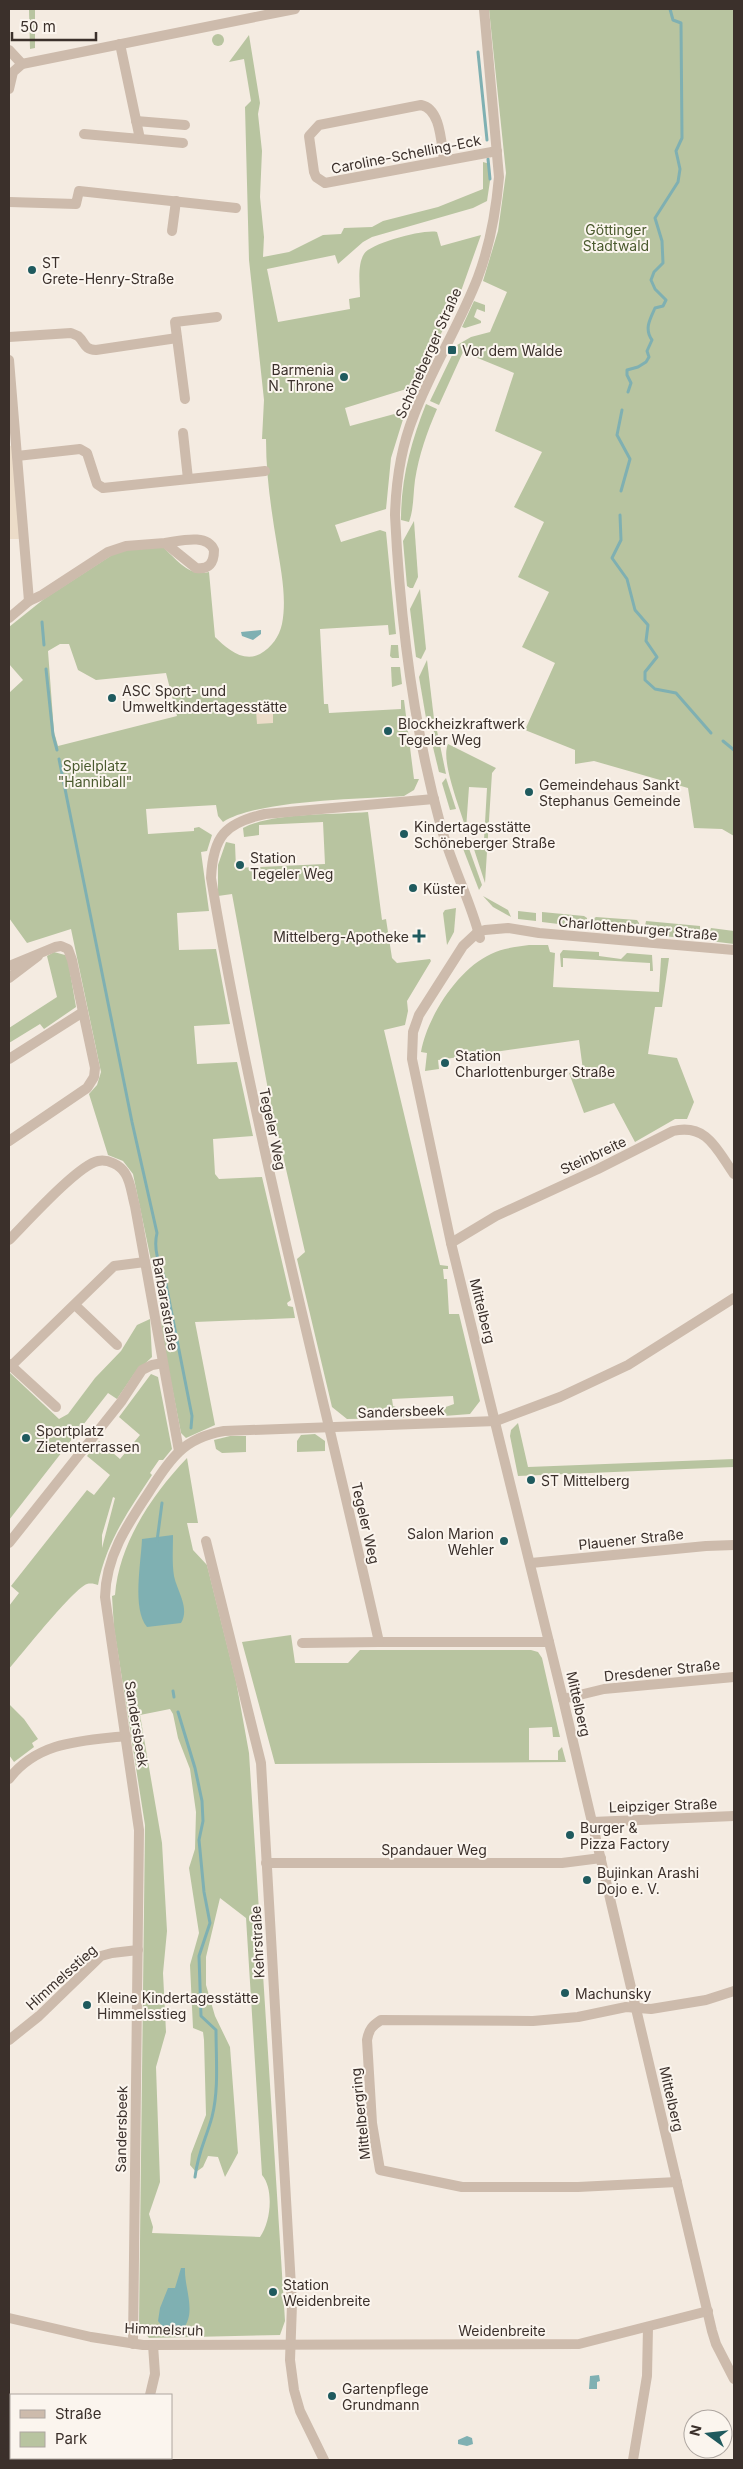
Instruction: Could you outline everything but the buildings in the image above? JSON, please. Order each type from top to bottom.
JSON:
[{"type":"street","points":[[9,89],[13,72],[22,64],[295,9]]},
{"type":"street","name":"Schöneberger Straße","points":[[482,934],[440,824],[434,799],[411,674],[396,533],[396,489],[403,449],[413,416],[474,284],[484,256],[497,200],[499,177],[484,9]]},
{"type":"street","points":[[120,44],[140,139]]},
{"type":"street","points":[[9,50],[22,64]]},
{"type":"street","name":"Caroline-Schelling-Eck","points":[[444,160],[435,116],[425,106],[416,105],[315,128],[308,136],[314,172],[320,181],[330,183],[497,151]]},
{"type":"street","points":[[136,121],[185,125]]},
{"type":"street","points":[[84,134],[183,143]]},
{"type":"street","points":[[9,202],[76,204],[79,191],[236,208]]},
{"type":"street","points":[[172,230],[176,201]]},
{"type":"street","points":[[185,399],[175,322],[217,317]]},
{"type":"street","points":[[9,337],[71,333],[82,340],[83,346],[88,350],[177,338]]},
{"type":"street","points":[[9,360],[12,445],[17,456],[29,601]]},
{"type":"street","points":[[183,433],[188,479]]},
{"type":"street","points":[[17,456],[80,449],[87,454],[97,484],[103,488],[264,471]]},
{"type":"street","points":[[9,618],[29,601],[42,595],[108,552],[126,546],[201,540],[208,542],[214,550],[212,564],[207,568],[196,568],[165,543]]},
{"type":"street","name":"Tegeler Weg","points":[[379,1642],[236,1025],[211,878],[212,860],[222,833],[247,818],[265,814],[434,799]]},
{"type":"street","name":"Charlottenburger Straße","points":[[482,934],[507,932],[539,933],[734,950]]},
{"type":"street","name":"Mittelberg","points":[[482,934],[460,950],[419,1015],[413,1032],[412,1059],[414,1078],[451,1242],[564,1698],[716,2344],[734,2379]]},
{"type":"street","points":[[9,966],[46,950],[61,946],[66,947],[70,953],[94,1064],[94,1076],[87,1088],[9,1140]]},
{"type":"street","points":[[9,978],[46,950]]},
{"type":"street","points":[[9,1059],[83,1012]]},
{"type":"street","name":"Steinbreite","points":[[451,1242],[513,1207],[683,1128],[700,1132],[708,1138],[734,1174]]},
{"type":"street","name":"Barbarastraße","points":[[9,1240],[66,1183],[86,1167],[98,1161],[117,1166],[128,1179],[179,1451]]},
{"type":"street","points":[[56,1408],[10,1365],[114,1266],[145,1262]]},
{"type":"street","points":[[496,1421],[560,1397],[628,1365],[734,1298]]},
{"type":"street","points":[[74,1304],[117,1345]]},
{"type":"street","points":[[9,1543],[121,1402],[142,1370],[163,1362]]},
{"type":"street","name":"Sandersbeek","points":[[133,2344],[139,1825],[108,1630],[105,1596],[107,1575],[114,1552],[130,1521],[179,1451],[197,1438],[224,1431],[496,1421]]},
{"type":"street","name":"Kehrstraße","points":[[206,1541],[259,1751],[292,2304],[290,2360],[297,2402],[324,2460]]},
{"type":"street","name":"Plauener Straße","points":[[531,1563],[734,1545]]},
{"type":"street","points":[[302,1643],[550,1642]]},
{"type":"street","name":"Dresdener Straße","points":[[564,1698],[604,1689],[734,1677]]},
{"type":"street","points":[[9,1779],[25,1762],[47,1748],[60,1744],[126,1736]]},
{"type":"street","name":"Leipziger Straße","points":[[592,1822],[734,1816]]},
{"type":"street","name":"Spandauer Weg","points":[[266,1863],[562,1862],[601,1858]]},
{"type":"street","name":"Himmelsstieg","points":[[9,2040],[39,2016],[101,1956],[112,1952],[138,1950]]},
{"type":"street","points":[[637,2008],[651,2009],[706,2000],[734,1991]]},
{"type":"street","name":"Mittelbergring","points":[[637,2008],[626,2007],[578,2017],[533,2021],[381,2020],[372,2026],[367,2040],[372,2123],[380,2170],[462,2186],[578,2186],[678,2182]]},
{"type":"street","name":"Weidenbreite","points":[[291,2345],[579,2344],[708,2311]]},
{"type":"street","name":"Himmelsruh","points":[[9,2318],[133,2344],[291,2345]]},
{"type":"street","points":[[633,2460],[647,2376],[648,2327]]},
{"type":"street","points":[[150,2394],[155,2374],[153,2345]]},
{"type":"green space","points":[[29,9],[35,9],[35,48],[30,49]]},
{"type":"green space","name":"Göttinger Stadtwald","points":[[489,9],[734,9],[734,836],[722,829],[694,828],[688,788],[594,761],[575,764],[575,750],[525,730],[555,663],[522,647],[549,592],[518,577],[544,522],[514,507],[542,452],[495,431],[514,373],[463,352],[439,405],[430,401],[455,349],[452,348],[471,337],[490,332],[507,292],[483,281],[498,231],[506,173]]},
{"type":"green space","points":[[220,34],[223,35],[223,45],[216,46],[213,45],[212,38],[213,35]]},
{"type":"green space","name":"Spielplatz \"Hanniball\"","points":[[249,35],[260,103],[258,114],[262,151],[260,197],[264,237],[263,257],[289,252],[323,235],[341,234],[344,228],[372,227],[383,221],[438,207],[483,189],[483,162],[490,164],[490,181],[487,201],[473,208],[372,237],[363,242],[338,264],[335,255],[267,269],[278,322],[350,309],[349,299],[360,297],[360,264],[364,254],[387,241],[421,233],[437,232],[441,246],[481,235],[460,294],[416,386],[345,408],[350,426],[398,413],[405,413],[391,458],[386,509],[335,525],[341,542],[380,530],[386,532],[396,634],[389,635],[388,625],[320,629],[324,704],[328,704],[329,713],[401,709],[401,700],[404,700],[414,779],[419,779],[414,790],[404,796],[310,802],[259,809],[223,822],[218,816],[216,805],[146,809],[148,834],[194,831],[194,828],[199,827],[212,835],[207,851],[201,852],[209,911],[177,913],[179,950],[216,949],[230,1024],[194,1026],[197,1064],[237,1062],[253,1136],[213,1139],[215,1174],[219,1179],[262,1177],[291,1300],[287,1303],[288,1306],[293,1307],[295,1318],[195,1322],[215,1425],[186,1438],[181,1433],[161,1331],[162,1313],[133,1174],[123,1161],[108,1155],[89,1094],[97,1085],[101,1072],[71,929],[27,943],[9,918],[9,693],[23,680],[9,664],[9,627],[44,599],[112,555],[124,550],[163,547],[189,570],[202,573],[209,572],[215,637],[224,646],[235,653],[247,657],[254,656],[268,648],[279,633],[284,604],[283,584],[269,492],[266,439],[262,439],[264,400],[249,260],[245,107],[251,101],[244,59],[229,62]],"holes":[[[60,644],[69,644],[78,670],[96,680],[166,673],[177,716],[58,746],[54,732],[48,651]]]},
{"type":"green space","points":[[474,301],[485,305],[485,312],[477,309],[474,317],[481,321],[481,323],[465,328],[462,327]]},
{"type":"green space","points":[[426,404],[437,409],[419,462],[409,522],[401,520],[405,475],[411,446]]},
{"type":"green space","points":[[414,521],[418,577],[413,588],[410,588],[407,586],[403,541]]},
{"type":"green space","points":[[420,589],[426,649],[421,659],[416,657],[410,609]]},
{"type":"green space","points":[[391,645],[398,645],[399,658],[392,658],[390,656]]},
{"type":"green space","points":[[427,660],[434,719],[426,718],[419,677]]},
{"type":"green space","points":[[391,667],[400,667],[402,684],[392,687]]},
{"type":"green space","points":[[436,726],[446,774],[439,772],[431,739]]},
{"type":"green space","points":[[448,744],[496,768],[492,773],[485,883],[471,840],[484,840],[487,788],[469,787],[466,829],[449,773],[446,752]]},
{"type":"green space","points":[[446,778],[456,809],[450,810],[442,783]]},
{"type":"green space","points":[[368,812],[382,920],[386,919],[392,958],[397,963],[430,959],[431,961],[407,1001],[408,1011],[405,1025],[384,1030],[440,1265],[448,1266],[448,1269],[443,1269],[444,1279],[447,1279],[449,1314],[459,1314],[480,1401],[470,1414],[444,1416],[443,1408],[454,1404],[453,1396],[392,1399],[393,1406],[404,1410],[404,1418],[347,1419],[332,1407],[297,1259],[305,1252],[269,1095],[232,894],[218,896],[218,865],[226,842],[235,844],[236,868],[325,864],[323,822],[259,825],[259,835],[244,837],[243,828],[271,819],[304,815]]},
{"type":"green space","points":[[467,843],[482,885],[479,890],[462,846]]},
{"type":"green space","points":[[483,896],[508,910],[511,917],[493,907]]},
{"type":"green space","points":[[456,908],[454,932],[447,945],[443,913],[445,910]]},
{"type":"green space","points":[[518,911],[536,913],[536,921],[518,919]]},
{"type":"green space","points":[[542,912],[584,916],[587,918],[587,925],[583,927],[542,922]]},
{"type":"green space","points":[[596,917],[637,920],[639,931],[595,928],[593,919]]},
{"type":"green space","points":[[646,921],[700,926],[700,940],[646,934],[644,931]]},
{"type":"green space","points":[[711,928],[734,931],[734,944],[710,941],[708,937]]},
{"type":"green space","points":[[529,945],[548,945],[550,952],[555,953],[553,987],[659,992],[661,958],[669,958],[662,1007],[655,1007],[648,1054],[677,1058],[694,1102],[687,1119],[675,1119],[635,1142],[614,1103],[584,1113],[569,1073],[583,1070],[579,1040],[438,1060],[439,1069],[425,1071],[427,1053],[421,1052],[424,1038],[437,1010],[456,982],[479,961],[491,954],[505,949]]},
{"type":"green space","points":[[563,950],[599,952],[599,956],[621,959],[627,953],[652,955],[653,971],[650,971],[650,963],[563,958],[563,967],[561,967],[560,954]]},
{"type":"green space","points":[[54,952],[65,955],[68,960],[76,1007],[44,1029],[40,1024],[9,1043],[9,1028],[57,997],[47,956]]},
{"type":"green space","points":[[150,1319],[152,1357],[134,1374],[117,1399],[108,1393],[9,1520],[9,1372],[59,1419],[68,1414],[95,1378],[121,1351],[137,1325]]},
{"type":"green space","points":[[151,1374],[158,1377],[172,1449],[163,1460],[159,1460],[150,1473],[152,1475],[119,1527],[107,1555],[98,1585],[87,1584],[80,1588],[9,1669],[9,1606],[19,1593],[11,1586],[87,1490],[94,1495],[110,1475],[87,1456],[99,1441],[120,1459],[140,1435],[119,1417]],"holes":[[[113,1497],[115,1498],[102,1548],[102,1535]]]},
{"type":"green space","points":[[518,1423],[528,1467],[734,1459],[734,1467],[518,1476],[510,1436],[511,1430]]},
{"type":"green space","points":[[315,1434],[325,1441],[325,1451],[297,1452],[297,1441],[301,1435]]},
{"type":"green space","points":[[230,1436],[246,1436],[246,1452],[222,1453],[216,1449],[214,1440]]},
{"type":"green space","points":[[187,1458],[198,1523],[187,1523],[193,1550],[207,1565],[236,1681],[249,1753],[285,2321],[280,2335],[149,2338],[139,2325],[145,1825],[114,1628],[112,1596],[115,1595],[123,1557],[139,1521],[174,1472]],"holes":[[[170,1709],[173,1714],[178,1738],[190,1769],[196,1812],[195,1849],[189,1868],[199,1933],[190,1965],[193,2028],[203,2032],[204,2040],[206,2115],[191,2154],[190,2165],[196,2172],[203,2167],[208,2156],[218,2157],[225,2177],[238,2153],[230,2047],[215,2016],[206,1985],[206,1957],[220,1898],[246,1918],[262,2175],[266,2181],[270,2197],[267,2223],[260,2237],[152,2233],[153,2227],[149,2214],[160,2182],[156,2067],[166,2032],[163,1973],[167,1931],[162,1843],[140,1715]]]},
{"type":"green space","points":[[291,1635],[295,1663],[348,1663],[360,1650],[531,1650],[538,1652],[542,1658],[560,1737],[553,1737],[552,1727],[529,1728],[529,1760],[558,1760],[558,1751],[562,1747],[566,1762],[275,1764],[242,1642]]},
{"type":"green space","points":[[9,1704],[24,1719],[38,1739],[32,1743],[34,1747],[14,1762],[9,1755]]},
{"type":"shaded area","points":[[16,442],[24,539],[9,539],[9,447]]},
{"type":"shaded area","points":[[273,709],[273,723],[257,724],[256,710]]},
{"type":"water","points":[[261,630],[261,634],[253,640],[242,636],[241,632]]},
{"type":"water","points":[[173,1535],[174,1576],[184,1605],[183,1617],[181,1623],[147,1627],[142,1619],[139,1598],[142,1539]]},
{"type":"water","points":[[181,2268],[185,2268],[190,2308],[189,2315],[183,2329],[166,2331],[158,2321],[160,2308],[168,2288],[175,2288]]},
{"type":"water","points":[[599,2375],[600,2381],[597,2382],[597,2389],[589,2389],[590,2376]]},
{"type":"water","points":[[467,2436],[472,2438],[473,2444],[467,2446],[458,2444],[458,2440]]},
{"type":"waterway","points":[[628,392],[631,383],[627,370],[638,367],[646,362],[649,357],[647,351],[652,340],[648,332],[650,320],[655,308],[663,306],[666,300],[655,289],[651,280],[654,272],[663,263],[662,241],[655,218],[678,182],[680,169],[676,151],[682,138],[681,23],[673,20],[670,9]]},
{"type":"waterway","points":[[478,52],[487,140]]},
{"type":"waterway","points":[[488,159],[490,179]]},
{"type":"waterway","points":[[621,491],[630,459],[617,435],[622,410]]},
{"type":"waterway","points":[[620,515],[621,540],[612,558],[627,579],[635,610],[648,625],[646,641],[657,657],[645,672],[645,680],[655,689],[676,693],[711,733]]},
{"type":"waterway","points":[[42,622],[44,645]]},
{"type":"waterway","points":[[46,669],[53,735],[57,750]]},
{"type":"waterway","points":[[723,741],[734,750]]},
{"type":"waterway","points":[[59,759],[132,1122],[157,1233],[156,1251],[165,1279],[192,1416],[191,1428]]},
{"type":"waterway","points":[[157,1541],[162,1503]]},
{"type":"waterway","points":[[173,1691],[174,1697]]},
{"type":"waterway","points":[[178,1712],[195,1768],[202,1801],[203,1821],[199,1840],[204,1892],[210,1923],[199,1956],[201,2016],[216,2030],[216,2096],[195,2177]]},
{"type":"place","name":"ST Grete-Henry-Straße","points":[[32,270]]},
{"type":"place","name":"Vor dem Walde","points":[[452,350]]},
{"type":"place","name":"Barmenia N. Throne","points":[[344,377]]},
{"type":"place","name":"ASC Sport- und Umweltkindertagesstätte","points":[[112,698]]},
{"type":"place","name":"Blockheizkraftwerk Tegeler Weg","points":[[388,731]]},
{"type":"place","name":"Gemeindehaus Sankt Stephanus Gemeinde","points":[[529,792]]},
{"type":"place","name":"Kindertagesstätte Schöneberger Straße","points":[[404,834]]},
{"type":"place","name":"Station Tegeler Weg","points":[[240,865]]},
{"type":"place","name":"Küster","points":[[413,888]]},
{"type":"place","name":"Mittelberg-Apotheke","points":[[419,936]]},
{"type":"place","name":"Station Charlottenburger Straße","points":[[445,1063]]},
{"type":"place","name":"Sportplatz Zietenterrassen","points":[[26,1438]]},
{"type":"place","name":"ST Mittelberg","points":[[531,1480]]},
{"type":"place","name":"Salon Marion Wehler","points":[[504,1541]]},
{"type":"place","name":"Burger & Pizza Factory","points":[[570,1835]]},
{"type":"place","name":"Bujinkan Arashi Dojo e. V.","points":[[587,1880]]},
{"type":"place","name":"Machunsky","points":[[565,1993]]},
{"type":"place","name":"Kleine Kindertagesstätte Himmelsstieg","points":[[87,2005]]},
{"type":"place","name":"Station Weidenbreite","points":[[273,2292]]},
{"type":"place","name":"Gartenpflege Grundmann","points":[[332,2396]]}]
